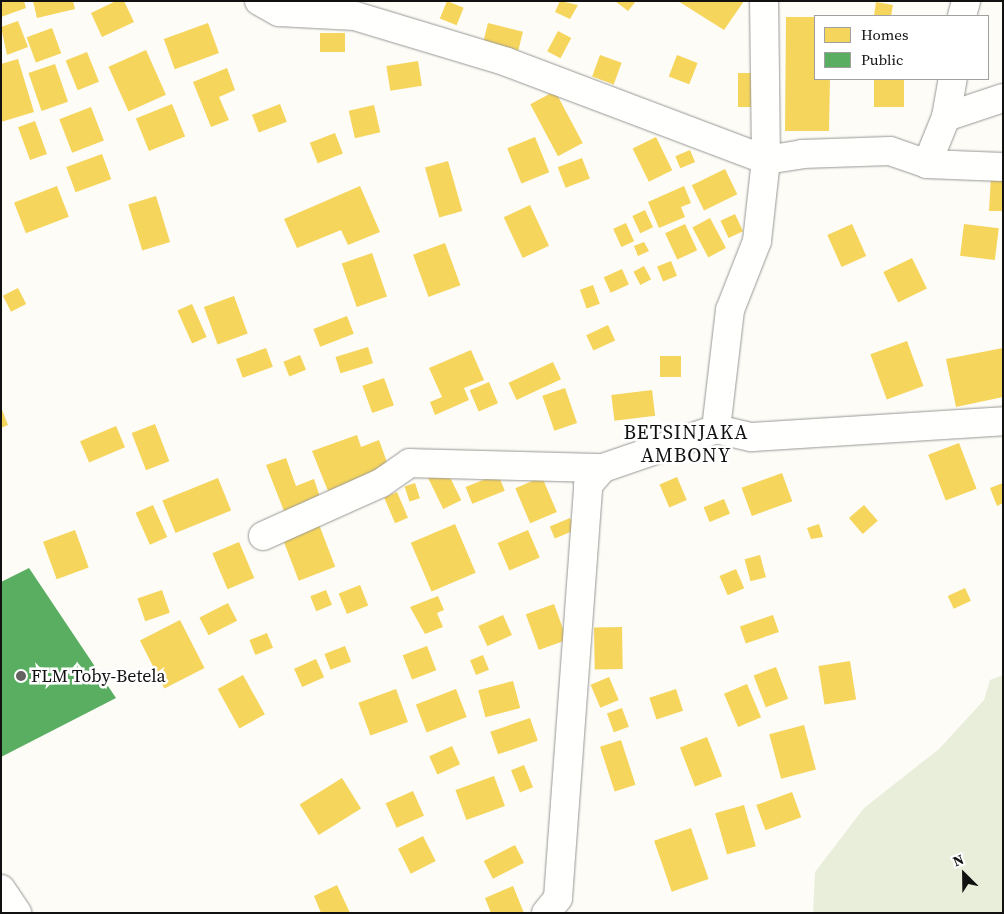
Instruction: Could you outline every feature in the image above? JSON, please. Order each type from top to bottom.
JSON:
[{"type":"street","points":[[259,1],[279,12],[336,7],[507,62],[766,160],[802,154],[890,151],[927,164],[1003,167]]},
{"type":"street","points":[[716,429],[730,310],[757,241],[766,160],[764,1]]},
{"type":"street","points":[[962,15],[966,1]]},
{"type":"street","points":[[927,164],[946,117],[953,80]]},
{"type":"street","points":[[946,117],[1003,98]]},
{"type":"street","points":[[263,536],[381,483],[410,463],[604,468],[716,429],[752,437],[1003,421]]},
{"type":"street","points":[[546,913],[558,898],[588,485],[604,468]]},
{"type":"street","points":[[1,889],[17,913]]},
{"type":"green space","points":[[1003,675],[1003,913],[813,913],[815,872],[864,808],[939,749],[984,700],[990,680]]},
{"type":"building: Homes","points":[[1,1],[24,1],[26,8],[1,17]]},
{"type":"building: Homes","points":[[33,1],[73,1],[75,9],[37,18]]},
{"type":"building: Homes","points":[[116,1],[124,1],[134,22],[102,37],[91,13]]},
{"type":"building: Homes","points":[[447,1],[464,8],[457,25],[440,19]]},
{"type":"building: Homes","points":[[560,1],[578,5],[570,19],[555,12]]},
{"type":"building: Homes","points":[[615,1],[636,1],[628,11]]},
{"type":"building: Homes","points":[[678,1],[744,1],[724,30]]},
{"type":"building: Homes","points":[[876,2],[893,5],[891,15],[874,15]]},
{"type":"building: Homes","points":[[786,17],[814,17],[814,80],[830,80],[829,131],[785,131]]},
{"type":"building: Homes","points":[[18,21],[28,47],[7,55],[1,27]]},
{"type":"building: Homes","points":[[208,23],[219,53],[175,69],[164,39]]},
{"type":"building: Homes","points":[[488,23],[523,32],[518,50],[483,41]]},
{"type":"building: Homes","points":[[52,28],[61,53],[36,63],[27,37]]},
{"type":"building: Homes","points":[[558,31],[571,38],[560,58],[547,51]]},
{"type":"building: Homes","points":[[320,33],[345,33],[345,52],[320,52]]},
{"type":"building: Homes","points":[[146,50],[166,95],[128,111],[109,67]]},
{"type":"building: Homes","points":[[87,52],[99,82],[78,90],[66,61]]},
{"type":"building: Homes","points":[[600,55],[622,63],[614,84],[592,77]]},
{"type":"building: Homes","points":[[677,55],[698,63],[689,84],[669,76]]},
{"type":"building: Homes","points":[[18,59],[34,112],[1,122],[1,64]]},
{"type":"building: Homes","points":[[418,61],[422,86],[390,91],[386,66]]},
{"type":"building: Homes","points":[[55,64],[68,102],[42,111],[29,73]]},
{"type":"building: Homes","points":[[227,68],[235,90],[219,97],[229,120],[211,127],[193,82]]},
{"type":"building: Homes","points":[[738,73],[756,73],[756,107],[738,107]]},
{"type":"building: Homes","points":[[874,80],[904,80],[904,107],[874,107]]},
{"type":"building: Homes","points":[[555,91],[583,143],[558,156],[530,104]]},
{"type":"building: Homes","points":[[172,104],[185,136],[149,151],[136,119]]},
{"type":"building: Homes","points":[[280,104],[287,122],[259,132],[252,115]]},
{"type":"building: Homes","points":[[374,105],[380,132],[355,138],[349,111]]},
{"type":"building: Homes","points":[[91,107],[104,141],[72,153],[59,119]]},
{"type":"building: Homes","points":[[35,121],[47,154],[30,160],[18,127]]},
{"type":"building: Homes","points":[[335,133],[343,154],[318,163],[310,143]]},
{"type":"building: Homes","points":[[535,137],[549,172],[521,183],[507,148]]},
{"type":"building: Homes","points":[[656,137],[672,170],[649,182],[633,148]]},
{"type":"building: Homes","points":[[690,150],[695,162],[680,168],[675,156]]},
{"type":"building: Homes","points":[[102,154],[111,179],[76,192],[66,167]]},
{"type":"building: Homes","points":[[582,158],[590,179],[566,188],[558,167]]},
{"type":"building: Homes","points":[[448,161],[462,211],[439,218],[425,168]]},
{"type":"building: Homes","points":[[725,169],[737,194],[704,210],[692,185]]},
{"type":"building: Homes","points":[[991,176],[1003,177],[1003,211],[989,211]]},
{"type":"building: Homes","points":[[57,186],[69,217],[26,233],[14,202]]},
{"type":"building: Homes","points":[[360,186],[380,232],[348,245],[341,230],[297,248],[284,219]]},
{"type":"building: Homes","points":[[684,186],[691,203],[681,207],[685,217],[659,228],[648,202]]},
{"type":"building: Homes","points":[[156,196],[170,242],[142,250],[128,204]]},
{"type":"building: Homes","points":[[530,205],[549,246],[523,258],[504,217]]},
{"type":"building: Homes","points":[[645,210],[653,227],[640,233],[632,216]]},
{"type":"building: Homes","points":[[735,214],[743,231],[729,238],[720,221]]},
{"type":"building: Homes","points":[[710,218],[726,248],[708,257],[692,227]]},
{"type":"building: Homes","points":[[626,223],[634,241],[621,247],[613,229]]},
{"type":"building: Homes","points":[[685,224],[697,250],[677,260],[665,233]]},
{"type":"building: Homes","points":[[852,224],[866,256],[842,267],[827,235]]},
{"type":"building: Homes","points":[[964,224],[999,228],[995,260],[960,256]]},
{"type":"building: Homes","points":[[644,242],[649,251],[638,256],[634,246]]},
{"type":"building: Homes","points":[[445,243],[460,285],[428,297],[413,255]]},
{"type":"building: Homes","points":[[372,253],[387,296],[357,307],[342,263]]},
{"type":"building: Homes","points":[[912,258],[927,289],[898,303],[883,272]]},
{"type":"building: Homes","points":[[671,261],[677,276],[663,281],[657,267]]},
{"type":"building: Homes","points":[[644,266],[651,279],[640,285],[633,272]]},
{"type":"building: Homes","points":[[622,269],[629,285],[611,293],[604,277]]},
{"type":"building: Homes","points":[[593,285],[600,304],[587,309],[580,290]]},
{"type":"building: Homes","points":[[18,288],[26,304],[11,312],[3,296]]},
{"type":"building: Homes","points":[[234,296],[248,334],[218,345],[204,307]]},
{"type":"building: Homes","points":[[192,304],[207,337],[192,343],[177,311]]},
{"type":"building: Homes","points":[[347,316],[354,334],[320,347],[313,329]]},
{"type":"building: Homes","points":[[608,325],[615,340],[593,351],[586,335]]},
{"type":"building: Homes","points":[[907,341],[923,386],[887,399],[870,354]]},
{"type":"building: Homes","points":[[368,347],[373,363],[340,373],[335,357]]},
{"type":"building: Homes","points":[[266,348],[273,367],[243,378],[236,359]]},
{"type":"building: Homes","points":[[1003,348],[1003,397],[956,407],[946,359]]},
{"type":"building: Homes","points":[[471,350],[484,380],[464,388],[469,400],[435,415],[430,402],[442,397],[429,368]]},
{"type":"building: Homes","points":[[300,355],[306,370],[289,377],[283,362]]},
{"type":"building: Homes","points":[[660,356],[681,356],[681,377],[660,377]]},
{"type":"building: Homes","points":[[553,362],[561,379],[517,400],[509,383]]},
{"type":"building: Homes","points":[[384,378],[394,405],[372,413],[362,386]]},
{"type":"building: Homes","points":[[489,382],[498,403],[479,411],[470,390]]},
{"type":"building: Homes","points":[[565,388],[577,423],[554,431],[542,396]]},
{"type":"building: Homes","points":[[652,390],[655,416],[614,421],[611,395]]},
{"type":"building: Homes","points":[[1,407],[8,425],[1,428]]},
{"type":"building: Homes","points":[[155,424],[169,461],[146,470],[132,433]]},
{"type":"building: Homes","points":[[116,426],[125,447],[89,462],[80,441]]},
{"type":"building: Homes","points":[[357,435],[361,447],[379,440],[389,468],[328,491],[312,451]]},
{"type":"building: Homes","points":[[959,443],[977,489],[946,501],[928,455]]},
{"type":"building: Homes","points":[[286,458],[296,486],[314,479],[320,497],[284,511],[266,465]]},
{"type":"building: Homes","points":[[445,467],[461,500],[443,509],[427,476]]},
{"type":"building: Homes","points":[[782,473],[792,501],[752,516],[742,488]]},
{"type":"building: Homes","points":[[498,474],[505,491],[472,504],[466,487]]},
{"type":"building: Homes","points":[[542,477],[557,512],[530,523],[515,488]]},
{"type":"building: Homes","points":[[677,477],[687,500],[669,507],[660,484]]},
{"type":"building: Homes","points":[[218,478],[231,510],[175,533],[162,500]]},
{"type":"building: Homes","points":[[415,483],[420,498],[409,502],[405,486]]},
{"type":"building: Homes","points":[[1003,483],[1003,503],[997,506],[990,488]]},
{"type":"building: Homes","points":[[397,492],[408,518],[395,523],[384,497]]},
{"type":"building: Homes","points":[[724,499],[730,514],[710,522],[704,507]]},
{"type":"building: Homes","points":[[153,505],[167,537],[150,545],[136,513]]},
{"type":"building: Homes","points":[[864,505],[878,521],[863,534],[849,518]]},
{"type":"building: Homes","points":[[570,518],[575,530],[555,539],[550,527]]},
{"type":"building: Homes","points":[[318,522],[335,567],[299,581],[282,536]]},
{"type":"building: Homes","points":[[455,524],[476,573],[432,592],[411,543]]},
{"type":"building: Homes","points":[[819,524],[823,537],[811,539],[807,528]]},
{"type":"building: Homes","points":[[75,530],[89,568],[57,579],[43,542]]},
{"type":"building: Homes","points":[[528,530],[540,558],[509,571],[498,543]]},
{"type":"building: Homes","points":[[239,542],[254,578],[228,589],[212,553]]},
{"type":"building: Homes","points":[[760,555],[766,577],[750,581],[745,559]]},
{"type":"building: Homes","points":[[736,569],[744,588],[728,595],[719,576]]},
{"type":"building: Homes","points":[[360,585],[368,605],[347,614],[339,594]]},
{"type":"building: Homes","points":[[965,588],[971,601],[954,609],[948,596]]},
{"type":"building: Homes","points":[[162,590],[170,613],[145,621],[137,598]]},
{"type":"building: Homes","points":[[326,590],[332,605],[316,611],[310,596]]},
{"type":"building: Homes","points":[[438,596],[444,610],[437,613],[443,627],[425,634],[410,607]]},
{"type":"building: Homes","points":[[228,603],[237,621],[209,635],[199,618]]},
{"type":"building: Homes","points":[[554,604],[567,640],[539,650],[526,614]]},
{"type":"building: Homes","points":[[503,615],[512,635],[487,646],[478,626]]},
{"type":"building: Homes","points":[[773,615],[779,632],[746,643],[740,626]]},
{"type":"building: Homes","points":[[180,620],[205,668],[164,689],[140,640]]},
{"type":"building: Homes","points":[[594,627],[622,627],[623,669],[595,669]]},
{"type":"building: Homes","points":[[267,633],[273,648],[255,655],[249,640]]},
{"type":"building: Homes","points":[[345,646],[351,662],[331,670],[324,654]]},
{"type":"building: Homes","points":[[427,646],[436,670],[412,680],[403,655]]},
{"type":"building: Homes","points":[[483,655],[489,670],[476,675],[470,660]]},
{"type":"building: Homes","points":[[316,659],[324,677],[302,687],[294,669]]},
{"type":"building: Homes","points":[[850,661],[856,700],[824,705],[818,666]]},
{"type":"building: Homes","points":[[776,667],[788,699],[766,707],[754,676]]},
{"type":"building: Homes","points":[[243,675],[265,714],[239,728],[218,689]]},
{"type":"building: Homes","points":[[609,677],[619,700],[600,708],[591,685]]},
{"type":"building: Homes","points":[[513,681],[520,708],[485,717],[478,690]]},
{"type":"building: Homes","points":[[747,684],[761,717],[738,727],[724,694]]},
{"type":"building: Homes","points":[[396,689],[408,722],[370,736],[358,703]]},
{"type":"building: Homes","points":[[456,689],[467,717],[427,732],[416,704]]},
{"type":"building: Homes","points":[[676,689],[683,711],[656,720],[649,698]]},
{"type":"building: Homes","points":[[622,708],[629,727],[614,732],[607,713]]},
{"type":"building: Homes","points":[[530,718],[538,741],[498,754],[490,732]]},
{"type":"building: Homes","points":[[804,725],[816,769],[781,779],[769,734]]},
{"type":"building: Homes","points":[[707,737],[722,776],[695,787],[680,747]]},
{"type":"building: Homes","points":[[621,740],[636,785],[615,791],[600,747]]},
{"type":"building: Homes","points":[[452,746],[460,764],[437,774],[429,756]]},
{"type":"building: Homes","points":[[524,765],[533,787],[520,792],[511,770]]},
{"type":"building: Homes","points":[[494,776],[505,806],[466,820],[455,790]]},
{"type":"building: Homes","points":[[342,778],[361,809],[319,835],[300,804]]},
{"type":"building: Homes","points":[[413,791],[424,816],[397,828],[386,803]]},
{"type":"building: Homes","points":[[792,792],[801,817],[766,830],[756,805]]},
{"type":"building: Homes","points":[[744,805],[756,846],[727,855],[715,813]]},
{"type":"building: Homes","points":[[691,828],[709,879],[672,892],[654,841]]},
{"type":"building: Homes","points":[[423,836],[436,861],[411,874],[398,849]]},
{"type":"building: Homes","points":[[515,845],[524,863],[493,879],[484,861]]},
{"type":"building: Homes","points":[[337,885],[350,913],[321,913],[314,896]]},
{"type":"building: Homes","points":[[513,886],[524,913],[491,913],[485,898]]},
{"type":"building: Public","points":[[29,568],[116,698],[1,757],[1,582]]},
{"type":"place","name":"FLM Toby-Betela","points":[[21,676]]},
{"type":"district","name":"BETSINJAKA AMBONY","points":[[686,444]]}]
